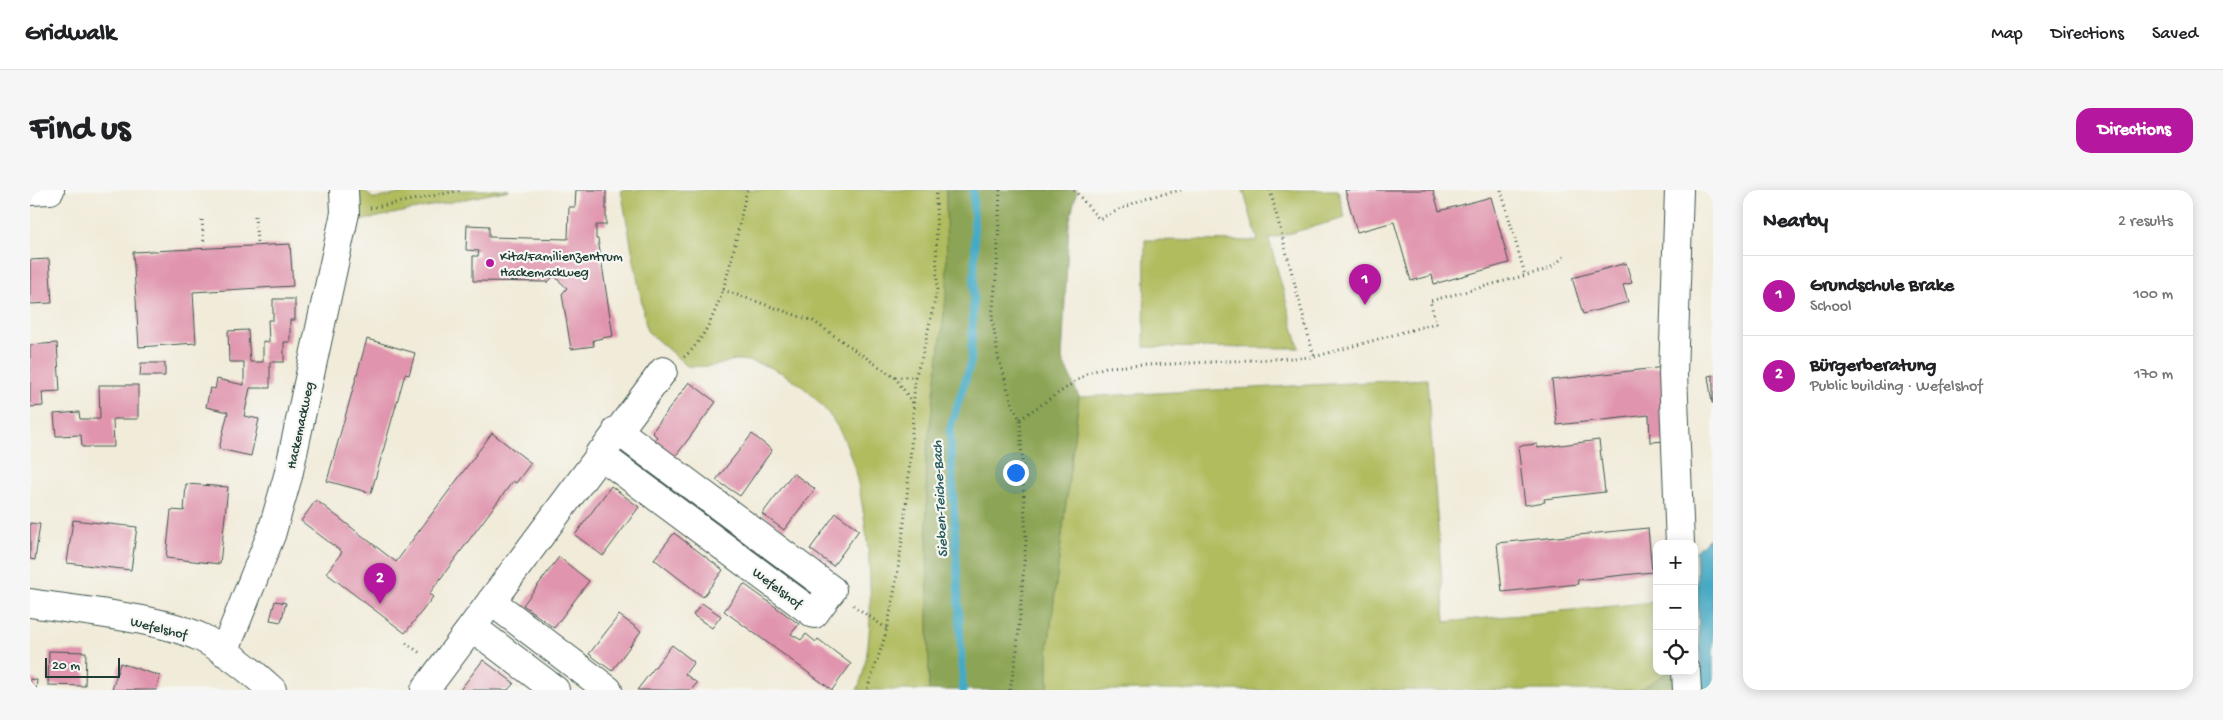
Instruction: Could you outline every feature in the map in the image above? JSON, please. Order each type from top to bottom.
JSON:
[{"type":"street","points":[[30,191],[50,190]]},
{"type":"street","points":[[1679,190],[1673,374],[1680,540]]},
{"type":"street","name":"Hackemackweg","points":[[224,652],[270,535],[288,476],[344,202]]},
{"type":"street","points":[[425,690],[599,454],[663,371]]},
{"type":"street","points":[[617,430],[832,590]]},
{"type":"street","name":"Wefelshof","points":[[599,454],[814,614],[832,590]]},
{"type":"street","points":[[491,601],[608,690]]},
{"type":"street","name":"Wefelshof","points":[[30,602],[172,628],[200,638],[224,652],[272,690]]},
{"type":"street","points":[[472,627],[555,690]]},
{"type":"street","points":[[1686,675],[1687,690]]},
{"type":"path","points":[[344,202],[463,190]]},
{"type":"path","points":[[663,371],[688,354],[716,310],[723,290],[747,190]]},
{"type":"path","points":[[867,690],[887,629],[899,556],[915,377],[922,358],[937,290],[936,190]]},
{"type":"path","points":[[1000,190],[997,267],[992,317],[998,356],[1014,409],[1020,419],[1026,540],[1017,650],[1010,690]]},
{"type":"path","points":[[1074,190],[1099,219],[1145,198],[1181,190]]},
{"type":"path","points":[[1270,190],[1314,357]]},
{"type":"path","points":[[1501,190],[1525,275]]},
{"type":"path","points":[[255,216],[257,242]]},
{"type":"path","points":[[202,220],[204,245]]},
{"type":"path","points":[[1020,419],[1088,373],[1106,367],[1314,357],[1436,323],[1430,301],[1549,269],[1565,256]]},
{"type":"path","points":[[723,290],[814,321],[894,377],[914,405]]},
{"type":"path","points":[[894,377],[915,377]]},
{"type":"path","points":[[832,590],[887,629]]},
{"type":"green space","points":[[359,190],[363,190],[374,199],[417,190],[509,190],[354,222]]},
{"type":"green space","points":[[621,190],[946,190],[947,290],[926,458],[929,690],[857,690],[865,666],[869,634],[869,561],[859,488],[851,457],[841,433],[813,396],[786,375],[767,366],[741,360],[734,360],[714,366],[687,366],[647,331]]},
{"type":"green space","points":[[946,190],[1077,190],[1069,224],[1062,359],[1079,397],[1048,649],[1048,690],[929,690],[926,458],[947,290]]},
{"type":"green space","points":[[1243,190],[1338,190],[1345,218],[1269,239],[1299,348],[1144,347],[1145,240],[1258,241]]},
{"type":"green space","points":[[1427,379],[1445,622],[1653,602],[1653,675],[1663,675],[1639,690],[1048,690],[1048,649],[1079,397]]},
{"type":"green space","points":[[1663,675],[1676,675],[1677,690],[1639,690]]},
{"type":"water","points":[[1713,534],[1713,690],[1701,690],[1698,549]]},
{"type":"building","points":[[576,190],[606,190],[606,225],[596,225],[596,239],[598,239],[613,336],[593,340],[594,346],[571,349],[562,294],[567,288],[554,276],[548,282],[473,281],[473,256],[478,256],[479,251],[466,250],[467,225],[489,226],[489,237],[568,239],[569,207],[575,207]]},
{"type":"building","points":[[1345,190],[1433,190],[1439,211],[1491,197],[1509,263],[1434,284],[1432,275],[1411,281],[1394,222],[1357,232]]},
{"type":"building","points":[[290,244],[293,286],[193,292],[196,343],[139,347],[133,252]]},
{"type":"building","points":[[49,259],[52,303],[30,304],[30,260]]},
{"type":"building","points":[[1626,263],[1632,283],[1623,285],[1628,302],[1583,314],[1572,278]]},
{"type":"building","points":[[273,299],[295,299],[295,320],[290,320],[290,342],[284,342],[284,362],[270,362],[270,388],[250,388],[244,416],[259,419],[251,456],[219,449],[228,412],[206,407],[210,388],[215,389],[217,379],[244,385],[244,362],[229,362],[228,331],[248,330],[250,362],[263,362],[263,341],[269,342],[268,320],[273,320]]},
{"type":"building","points":[[367,339],[415,353],[409,375],[405,374],[371,493],[327,481]]},
{"type":"building","points":[[57,343],[60,391],[42,392],[43,406],[30,407],[30,345]]},
{"type":"building","points":[[141,363],[165,363],[165,376],[140,376]]},
{"type":"building","points":[[1665,367],[1668,441],[1650,442],[1649,415],[1557,425],[1552,380]]},
{"type":"building","points":[[1713,375],[1713,403],[1712,403],[1708,376]]},
{"type":"building","points":[[689,382],[716,402],[672,461],[651,445],[657,437],[652,432]]},
{"type":"building","points":[[99,385],[138,385],[138,419],[113,419],[114,447],[82,447],[81,435],[56,436],[54,414],[79,412],[80,419],[100,419]]},
{"type":"building","points":[[492,433],[531,463],[516,483],[513,481],[429,594],[433,597],[405,633],[326,573],[342,552],[301,521],[316,500],[396,562]]},
{"type":"building","points":[[752,434],[772,450],[740,496],[716,480]]},
{"type":"building","points":[[1599,440],[1605,492],[1544,499],[1545,502],[1525,505],[1518,446],[1537,444],[1538,448]]},
{"type":"building","points":[[793,473],[815,489],[784,530],[762,514]]},
{"type":"building","points":[[186,484],[228,487],[220,564],[166,558],[171,510],[184,511]]},
{"type":"building","points":[[611,486],[639,507],[603,556],[575,535]]},
{"type":"building","points":[[836,513],[859,530],[833,566],[810,549]]},
{"type":"building","points":[[73,520],[137,527],[131,570],[67,563]]},
{"type":"building","points":[[30,523],[40,524],[35,560],[30,559]]},
{"type":"building","points":[[1648,528],[1652,572],[1577,580],[1578,584],[1502,592],[1497,543]]},
{"type":"building","points":[[674,533],[723,570],[703,597],[654,559]]},
{"type":"building","points":[[559,557],[589,581],[554,628],[523,605]]},
{"type":"building","points":[[744,584],[799,624],[791,634],[801,640],[806,634],[816,642],[818,639],[851,664],[832,690],[724,611]]},
{"type":"building","points":[[275,601],[286,603],[281,622],[270,620]]},
{"type":"building","points":[[702,603],[721,616],[712,628],[693,615]]},
{"type":"building","points":[[619,615],[641,631],[612,671],[589,654]]},
{"type":"building","points":[[672,645],[694,662],[685,674],[697,683],[691,690],[637,690]]},
{"type":"building","points":[[49,651],[86,652],[85,686],[48,685]]},
{"type":"building","points":[[483,660],[514,683],[508,690],[460,690]]},
{"type":"building","points":[[120,663],[160,676],[156,690],[112,690]]},
{"type":"building","points":[[30,679],[37,680],[36,690],[30,690]]},
{"type":"waterway","name":"Sieben-Teiche-Bach","points":[[963,690],[950,429],[971,362],[975,253],[973,190]]},
{"type":"place","name":"Kita/Familienzentrum Hackemackweg","points":[[490,263]]},
{"type":"place","name":"Grundschule Brake","points":[[1365,305]]},
{"type":"place","name":"Bürgerberatung","points":[[380,604]]}]
